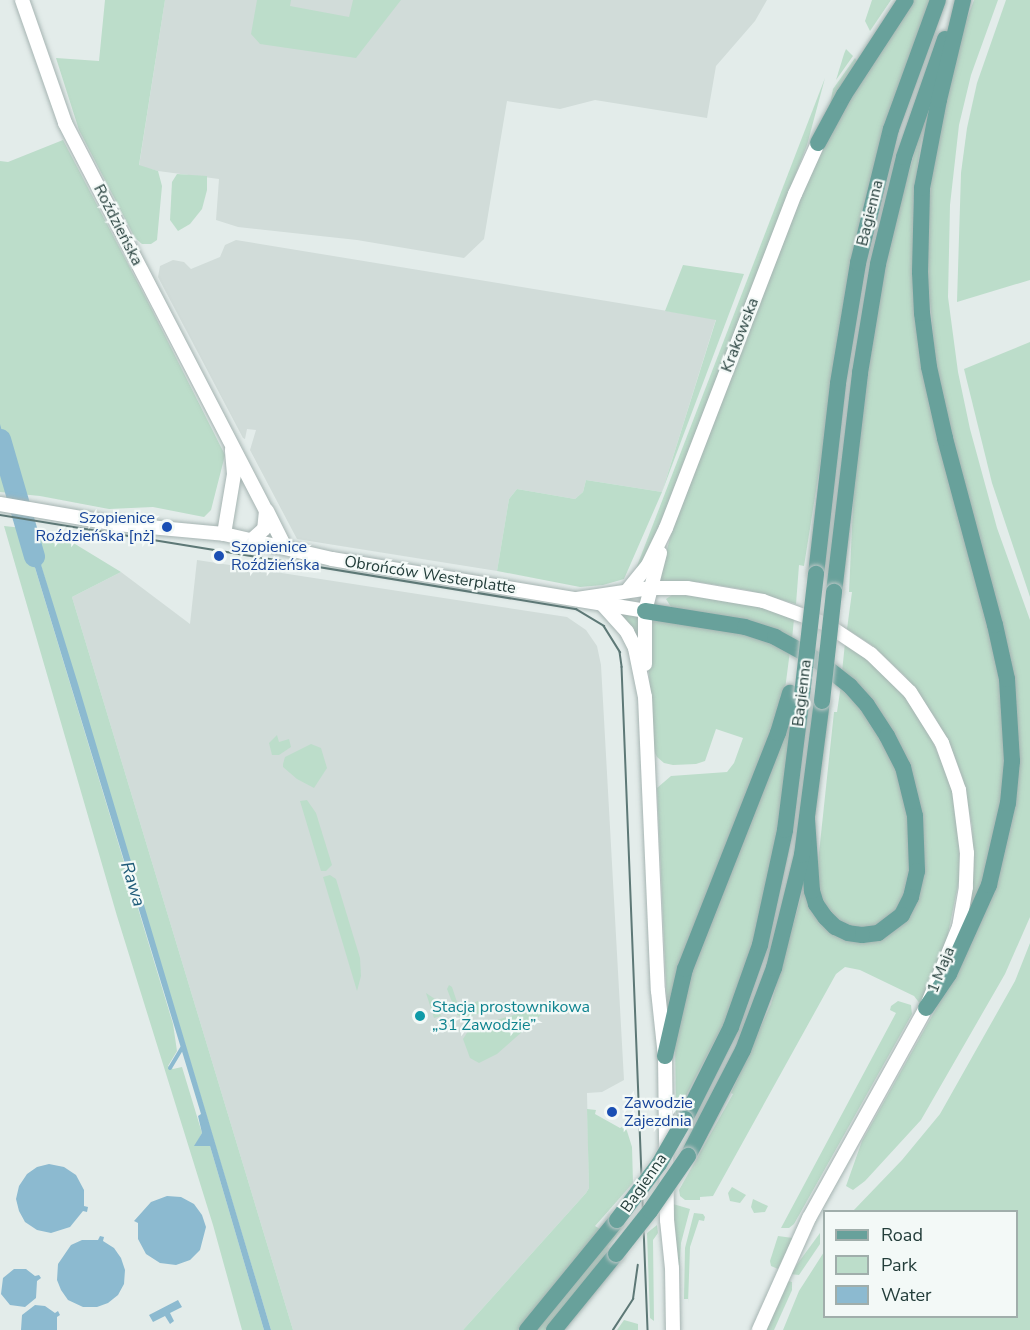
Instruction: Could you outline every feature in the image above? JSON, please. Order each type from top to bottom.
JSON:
[{"type":"main road","points":[[818,143],[844,95],[906,0]]},
{"type":"main road","name":"Bagienna","points":[[527,1330],[617,1220],[659,1164],[685,1119],[731,1027],[763,935],[785,830],[796,694],[818,626],[816,574],[838,383],[858,263],[891,129],[938,0]]},
{"type":"main road","points":[[926,1008],[949,974],[989,885],[1008,803],[1012,761],[1007,679],[937,405],[922,313],[920,272],[922,188],[962,0]]},
{"type":"main road","name":"Bagienna","points":[[554,1330],[650,1211],[688,1156],[744,1050],[766,994],[785,933],[807,819],[860,374],[878,264],[904,157],[939,54],[962,0]]},
{"type":"main road","points":[[645,611],[746,627],[775,637],[817,660],[850,686],[867,705],[887,735],[903,767],[915,816],[917,871],[912,892],[902,915],[878,933],[862,935],[842,930],[825,917],[816,904],[812,891],[807,819]]},
{"type":"main road","points":[[665,1056],[685,969],[778,733],[796,694]]},
{"type":"street","name":"Roździeńska","points":[[22,0],[65,123],[285,547]]},
{"type":"street","name":"Krakowska","points":[[627,591],[648,566],[666,528],[795,194],[818,143]]},
{"type":"street","name":"Roździeńska","points":[[224,534],[234,474],[231,442]]},
{"type":"street","name":"Obrońców Westerplatte","points":[[6,505],[117,524],[224,534],[333,559],[645,611]]},
{"type":"street","points":[[253,539],[264,529],[267,511]]},
{"type":"street","name":"Krakowska","points":[[645,697],[645,611],[666,528]]},
{"type":"street","name":"Obrońców Westerplatte","points":[[577,599],[651,588],[719,592],[772,603],[818,626]]},
{"type":"street","points":[[603,605],[627,632],[635,648],[645,697],[658,991],[665,1056],[666,1220],[672,1275],[673,1330]]},
{"type":"street","name":"1 Maja","points":[[759,1330],[813,1209],[926,1008],[959,927],[966,887],[967,833],[959,790],[942,743],[910,692],[871,654],[818,626]]},
{"type":"shaded area","points":[[165,0],[767,0],[755,21],[716,66],[707,118],[595,100],[560,109],[507,101],[484,239],[464,258],[357,240],[238,227],[216,220],[219,179],[158,171],[139,166]]},
{"type":"shaded area","points":[[236,240],[716,319],[662,492],[586,480],[583,492],[575,499],[517,489],[509,499],[497,571],[297,539],[250,450],[256,430],[247,429],[245,439],[243,438],[158,277],[160,266],[173,260],[184,262],[191,269],[220,257],[225,245]]},
{"type":"shaded area","points":[[197,560],[567,617],[586,630],[597,646],[601,665],[624,1080],[602,1092],[587,1093],[589,1188],[586,1193],[463,1330],[293,1330],[72,597],[121,572],[190,624]]},
{"type":"green space","points":[[105,0],[165,0],[139,165],[158,171],[162,186],[157,240],[151,244],[142,244],[135,238],[79,130],[56,58],[99,61]]},
{"type":"green space","points":[[257,0],[291,0],[290,6],[349,17],[353,0],[401,0],[356,58],[260,44],[251,34]]},
{"type":"green space","points":[[872,0],[891,0],[870,31],[865,21]]},
{"type":"green space","points":[[913,0],[931,0],[914,43],[821,459],[804,566],[799,565],[796,604],[747,590],[699,582],[658,583],[673,527],[804,189],[838,119]]},
{"type":"green space","points":[[974,0],[998,0],[971,75],[959,125],[950,205],[948,297],[958,372],[970,429],[997,528],[1030,620],[1030,917],[1005,974],[921,1120],[865,1181],[853,1190],[846,1186],[862,1141],[947,989],[1002,864],[1012,822],[1018,736],[1012,673],[954,449],[936,365],[926,259],[932,164],[964,27]]},
{"type":"green space","points":[[1006,0],[1030,0],[1030,280],[957,302],[961,173],[967,128],[977,83]]},
{"type":"green space","points":[[846,49],[853,56],[836,80],[844,54]]},
{"type":"green space","points":[[855,58],[857,61],[830,104],[833,89]]},
{"type":"green space","points":[[825,78],[807,145],[644,565],[632,579]]},
{"type":"green space","points":[[923,124],[913,203],[914,292],[992,640],[1000,687],[1005,758],[1001,807],[986,870],[975,903],[968,913],[974,867],[972,826],[963,779],[954,755],[936,719],[905,676],[873,646],[847,629],[852,592],[849,592],[854,485],[875,321],[895,220]]},
{"type":"green space","points":[[63,140],[225,455],[211,510],[204,517],[153,507],[109,509],[40,496],[0,492],[0,161],[8,162]]},
{"type":"green space","points":[[177,174],[207,176],[207,190],[202,209],[190,224],[178,231],[170,220],[172,182]]},
{"type":"green space","points":[[683,265],[744,274],[662,492],[716,320],[665,311]]},
{"type":"green space","points":[[1030,342],[1030,597],[992,483],[964,369]]},
{"type":"green space","points":[[586,480],[662,492],[624,579],[603,585],[580,587],[497,571],[509,499],[517,489],[575,499],[583,492]]},
{"type":"green space","points":[[4,526],[23,528],[173,1024],[177,1051],[168,1066],[173,1069],[182,1067],[202,1133],[195,1146],[210,1146],[264,1330],[242,1330],[213,1225],[117,916]]},
{"type":"green space","points":[[30,529],[57,533],[121,572],[72,597],[293,1330],[271,1330]]},
{"type":"green space","points":[[672,595],[699,596],[773,610],[794,619],[792,639],[671,607],[666,599]]},
{"type":"green space","points":[[617,611],[639,614],[640,642]]},
{"type":"green space","points":[[650,618],[724,627],[790,651],[784,697],[684,953],[667,1006],[657,788],[671,776],[727,772],[734,763],[743,738],[716,729],[705,761],[696,764],[673,765],[664,763],[657,757],[653,749],[648,653]]},
{"type":"green space","points":[[845,643],[867,658],[909,701],[929,733],[951,784],[958,814],[960,875],[947,939],[921,1005],[914,996],[860,970],[845,967],[836,974],[713,1196],[700,1197],[700,1200],[685,1200],[680,1196],[679,1190],[733,1094],[731,1093],[771,1004],[802,893],[805,891],[827,928],[901,926],[920,808],[842,672]]},
{"type":"green space","points":[[841,685],[877,729],[905,791],[912,856],[900,909],[873,927],[846,926],[827,910],[816,881],[834,712],[837,712]]},
{"type":"green space","points":[[787,725],[791,726],[777,833],[765,897],[748,960],[726,1019],[676,1115],[675,1040],[684,991]]},
{"type":"green space","points":[[277,735],[279,742],[289,739],[291,747],[279,755],[272,755],[269,743]]},
{"type":"green space","points":[[311,744],[321,748],[327,768],[314,788],[297,779],[283,767],[285,757]]},
{"type":"green space","points":[[307,800],[316,813],[332,865],[326,871],[321,871],[300,801]]},
{"type":"green space","points":[[330,875],[336,879],[360,958],[361,976],[357,991],[323,877]]},
{"type":"green space","points":[[1030,943],[1030,1330],[783,1330],[799,1291],[823,1254],[823,1318],[1018,1318],[1018,1210],[854,1210],[902,1160],[940,1114],[1015,981]]},
{"type":"green space","points":[[449,985],[452,987],[459,1008],[478,1001],[481,1013],[464,1018],[457,1015],[447,989]]},
{"type":"green space","points":[[426,993],[435,999],[441,1016],[434,1018]]},
{"type":"green space","points":[[898,1001],[911,1005],[912,1014],[794,1224],[789,1228],[781,1228],[896,1013],[890,1010],[891,1006]]},
{"type":"green space","points":[[547,1005],[549,1008],[497,1054],[479,1063],[470,1058],[463,1039],[470,1028]]},
{"type":"green space","points":[[587,1109],[596,1110],[595,1114],[620,1128],[624,1126],[632,1147],[633,1183],[595,1226],[600,1229],[518,1330],[463,1330],[589,1188]]},
{"type":"green space","points":[[732,1187],[746,1195],[740,1203],[730,1201],[728,1193]]},
{"type":"green space","points":[[753,1199],[768,1206],[765,1212],[754,1213],[751,1207]]},
{"type":"green space","points":[[673,1204],[690,1209],[681,1243],[679,1273]]},
{"type":"green space","points":[[694,1213],[703,1214],[705,1217],[704,1221],[699,1220],[690,1247],[688,1304],[688,1299],[684,1299],[685,1248]]},
{"type":"green space","points":[[622,1224],[625,1226],[608,1247],[610,1250],[578,1290],[545,1330],[536,1330]]},
{"type":"green space","points":[[657,1225],[658,1233],[653,1240],[654,1321],[650,1318],[647,1233]]},
{"type":"green space","points":[[820,1233],[820,1244],[799,1275],[790,1274]]},
{"type":"green space","points":[[778,1236],[793,1238],[778,1269],[771,1266],[770,1261]]},
{"type":"green space","points":[[786,1280],[792,1282],[792,1290],[774,1330],[766,1330]]},
{"type":"green space","points":[[624,1320],[638,1324],[638,1330],[617,1330]]},
{"type":"water","points":[[0,424],[19,496],[11,494],[0,452]]},
{"type":"water","points":[[23,528],[30,529],[78,684],[271,1330],[264,1330],[210,1146],[194,1146],[202,1133],[198,1116],[201,1114]]},
{"type":"water","points":[[49,1164],[64,1167],[76,1175],[84,1190],[84,1206],[88,1207],[87,1212],[83,1211],[70,1227],[51,1233],[37,1230],[25,1222],[16,1199],[19,1186],[27,1174],[37,1167]]},
{"type":"water","points":[[167,1196],[181,1197],[194,1204],[202,1215],[206,1227],[200,1250],[190,1260],[176,1265],[160,1263],[146,1254],[138,1239],[138,1223],[134,1221],[151,1202]]},
{"type":"water","points":[[100,1236],[104,1237],[103,1241],[114,1248],[121,1258],[125,1270],[124,1284],[118,1295],[108,1303],[97,1307],[83,1307],[68,1300],[61,1290],[57,1280],[58,1264],[71,1245],[82,1240],[98,1240]]},
{"type":"water","points":[[14,1269],[26,1269],[41,1278],[37,1281],[36,1298],[25,1307],[10,1305],[1,1294],[3,1278]]},
{"type":"water","points":[[178,1300],[182,1307],[170,1313],[174,1321],[170,1324],[165,1316],[153,1322],[149,1315]]},
{"type":"water","points":[[35,1305],[45,1306],[55,1313],[58,1311],[60,1315],[57,1317],[57,1330],[21,1330],[22,1315]]},
{"type":"waterway","name":"Rawa","points":[[0,439],[34,556]]},
{"type":"waterway","points":[[170,1068],[182,1048]]},
{"type":"tram line","points":[[0,515],[576,609],[604,626],[620,652],[622,667],[648,1330]]},
{"type":"tram line","points":[[613,1330],[633,1299],[638,1265]]},
{"type":"place","name":"Szopienice Roździeńska [nż]","points":[[167,527]]},
{"type":"place","name":"Szopienice Roździeńska","points":[[219,556]]},
{"type":"place","name":"Stacja prostownikowa „31 Zawodzie”","points":[[420,1016]]},
{"type":"place","name":"Zawodzie Zajezdnia","points":[[612,1112]]}]
